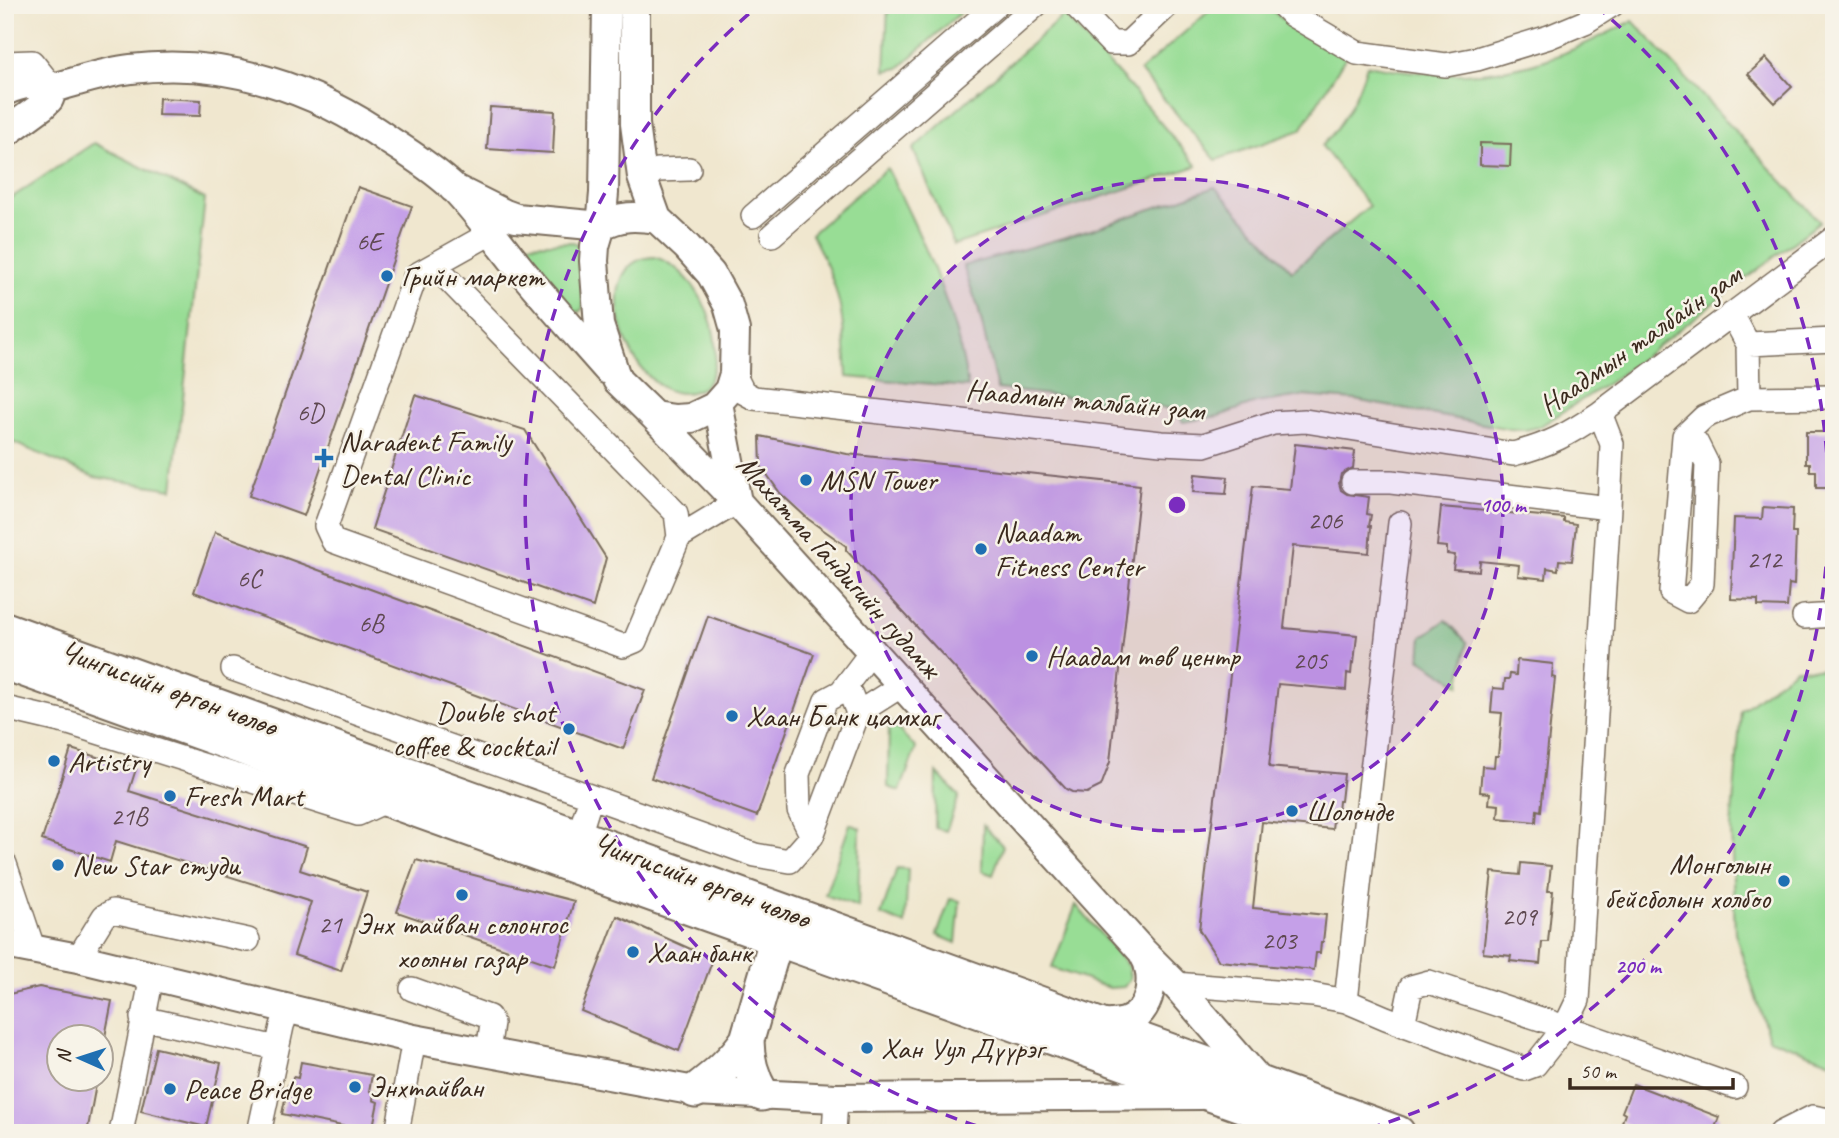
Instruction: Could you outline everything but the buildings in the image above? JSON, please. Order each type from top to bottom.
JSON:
[{"type":"highway","name":"Чингисийн өргөн чөлөө","points":[[5,629],[1398,1133]]},
{"type":"highway","name":"Чингисийн өргөн чөлөө","points":[[5,663],[1319,1133]]},
{"type":"highway","points":[[762,1094],[751,1070],[747,1040],[776,940]]},
{"type":"highway","points":[[695,1091],[720,1072],[747,1040]]},
{"type":"main road","points":[[607,5],[605,159],[601,226],[594,261],[597,317],[617,380]]},
{"type":"main road","points":[[5,91],[32,83],[52,89],[99,75],[151,67],[205,69],[270,80],[356,117],[453,188],[617,380],[654,416],[691,418],[705,413],[719,403],[729,390],[734,374],[736,338],[725,298],[707,269],[657,219],[642,177],[635,124],[635,5]]},
{"type":"main road","points":[[5,133],[42,106],[49,99],[52,89]]},
{"type":"main road","points":[[453,188],[516,218],[601,226],[613,219],[627,216],[657,219]]},
{"type":"main road","points":[[719,403],[737,502]]},
{"type":"main road","name":"Махатма Гандигийн гудамж","points":[[654,416],[737,502],[1142,951],[1175,984],[1262,1084]]},
{"type":"main road","points":[[5,962],[19,946],[414,1040],[695,1091],[836,1098],[1210,1095]]},
{"type":"main road","points":[[1102,1025],[1126,1022],[1139,1012],[1151,990],[1152,980],[1142,951]]},
{"type":"street","points":[[753,216],[996,5]]},
{"type":"street","points":[[772,235],[1036,5]]},
{"type":"street","points":[[1084,8],[1111,43],[1128,43],[1168,5]]},
{"type":"street","points":[[1282,5],[1292,15],[1357,53],[1447,65],[1477,59],[1549,37],[1585,22],[1612,5]]},
{"type":"street","points":[[5,63],[32,62],[52,89]]},
{"type":"street","points":[[642,177],[658,170],[689,169]]},
{"type":"street","points":[[434,265],[676,513],[679,537],[635,641],[623,646],[332,541],[326,526],[416,275],[491,233]]},
{"type":"street","name":"Наадмын талбайн зам","points":[[734,374],[741,390],[754,398],[1187,445],[1204,445],[1273,423],[1306,421],[1513,454],[1544,446],[1600,414],[1834,238]]},
{"type":"street","points":[[1732,314],[1748,344],[1749,398]]},
{"type":"street","points":[[1748,344],[1834,340]]},
{"type":"street","points":[[1684,436],[1696,442],[1707,464],[1702,584],[1688,600],[1671,592],[1684,436],[1704,417],[1749,398],[1834,397]]},
{"type":"street","points":[[1175,984],[1314,995],[1346,1001],[1524,1069],[1535,1065],[1565,1027],[1578,1000],[1609,508],[1612,444],[1600,414]]},
{"type":"street","points":[[1353,482],[1391,482],[1609,508]]},
{"type":"street","points":[[679,537],[737,502]]},
{"type":"street","points":[[1346,1001],[1400,523]]},
{"type":"street","points":[[1804,617],[1834,615]]},
{"type":"street","points":[[812,836],[799,810],[798,774],[826,700],[841,692],[872,651]]},
{"type":"street","points":[[233,669],[755,855],[790,861],[812,836],[858,713],[902,685]]},
{"type":"street","points":[[841,692],[851,695],[858,713]]},
{"type":"street","points":[[5,708],[69,723],[358,814],[388,800]]},
{"type":"street","points":[[387,766],[400,729]]},
{"type":"street","points":[[579,835],[592,797]]},
{"type":"street","points":[[5,864],[19,946]]},
{"type":"street","points":[[78,958],[104,916],[113,911],[248,940]]},
{"type":"street","points":[[121,1133],[152,976]]},
{"type":"street","points":[[1403,1025],[1411,987],[1429,982],[1735,1087]]},
{"type":"street","points":[[412,989],[489,1017],[492,1023],[488,1053]]},
{"type":"street","points":[[259,1133],[288,1009]]},
{"type":"street","points":[[142,1018],[277,1048]]},
{"type":"street","points":[[397,1133],[414,1040]]},
{"type":"street","points":[[834,1133],[836,1098]]},
{"type":"street","points":[[1781,1133],[1813,1117],[1834,1121]]},
{"type":"green space","points":[[888,5],[969,5],[899,68],[885,71]]},
{"type":"green space","points":[[1216,5],[1265,5],[1291,26],[1347,55],[1301,130],[1216,160],[1140,71]]},
{"type":"green space","points":[[1064,15],[1197,166],[954,245],[913,149]]},
{"type":"green space","points":[[1633,21],[1820,222],[1616,378],[1539,427],[1510,429],[1355,400],[1302,396],[1256,403],[1219,416],[1183,422],[1174,409],[997,389],[978,307],[963,266],[1091,230],[1215,187],[1292,271],[1369,206],[1322,146],[1349,108],[1367,65],[1440,74],[1510,69],[1568,51]]},
{"type":"green space","points":[[94,143],[205,199],[173,489],[94,477],[5,439],[5,202]]},
{"type":"green space","points":[[887,168],[936,274],[963,358],[968,387],[847,377],[842,320],[835,287],[811,234]]},
{"type":"green space","points":[[573,242],[581,246],[584,257],[583,308],[579,312],[573,311],[521,250],[528,244]]},
{"type":"green space","points":[[655,257],[669,264],[693,285],[702,299],[713,329],[713,371],[706,384],[692,392],[669,390],[649,377],[633,356],[622,330],[618,304],[621,280],[633,264]]},
{"type":"green space","points":[[1446,620],[1467,642],[1460,685],[1420,659],[1422,637]]},
{"type":"green space","name":"Монголын бейсболын холбоо","points":[[1796,668],[1834,670],[1834,1063],[1769,1038],[1735,933],[1731,828],[1741,711]]},
{"type":"green space","points":[[889,720],[916,748],[900,791],[888,787]]},
{"type":"green space","points":[[936,772],[959,796],[946,831],[935,828]]},
{"type":"green space","points":[[850,824],[860,828],[858,907],[825,895]]},
{"type":"green space","points":[[983,825],[1003,846],[993,875],[982,871]]},
{"type":"green space","points":[[897,868],[908,869],[905,924],[881,915]]},
{"type":"green space","points":[[950,899],[960,901],[956,943],[937,935]]},
{"type":"green space","points":[[1076,905],[1128,966],[1130,978],[1124,987],[1109,988],[1052,968]]},
{"type":"place","name":"Грийн маркет","points":[[387,276]]},
{"type":"place","name":"Naradent Family Dental Clinic","points":[[324,458]]},
{"type":"place","name":"MSN Tower","points":[[806,480]]},
{"type":"place","name":"Naadam Fitness Center","points":[[981,549]]},
{"type":"place","name":"Наадам төв центр","points":[[1032,656]]},
{"type":"place","name":"Хаан Банк цамхаг","points":[[732,716]]},
{"type":"place","name":"Double shot coffee & cocktail","points":[[569,729]]},
{"type":"place","name":"Artistry","points":[[54,761]]},
{"type":"place","name":"Fresh Mart","points":[[170,796]]},
{"type":"place","name":"Шолонде","points":[[1292,811]]},
{"type":"place","name":"New Star студи","points":[[58,865]]},
{"type":"place","name":"Монголын бейсболын холбоо","points":[[1784,881]]},
{"type":"place","name":"Энх тайван солонгос хоолны газар","points":[[462,895]]},
{"type":"place","name":"Хаан банк","points":[[633,952]]},
{"type":"place","name":"Хан Уул Дүүрэг","points":[[867,1048]]},
{"type":"place","name":"Энхтайван","points":[[355,1087]]},
{"type":"place","name":"Peace Bridge","points":[[170,1089]]}]
